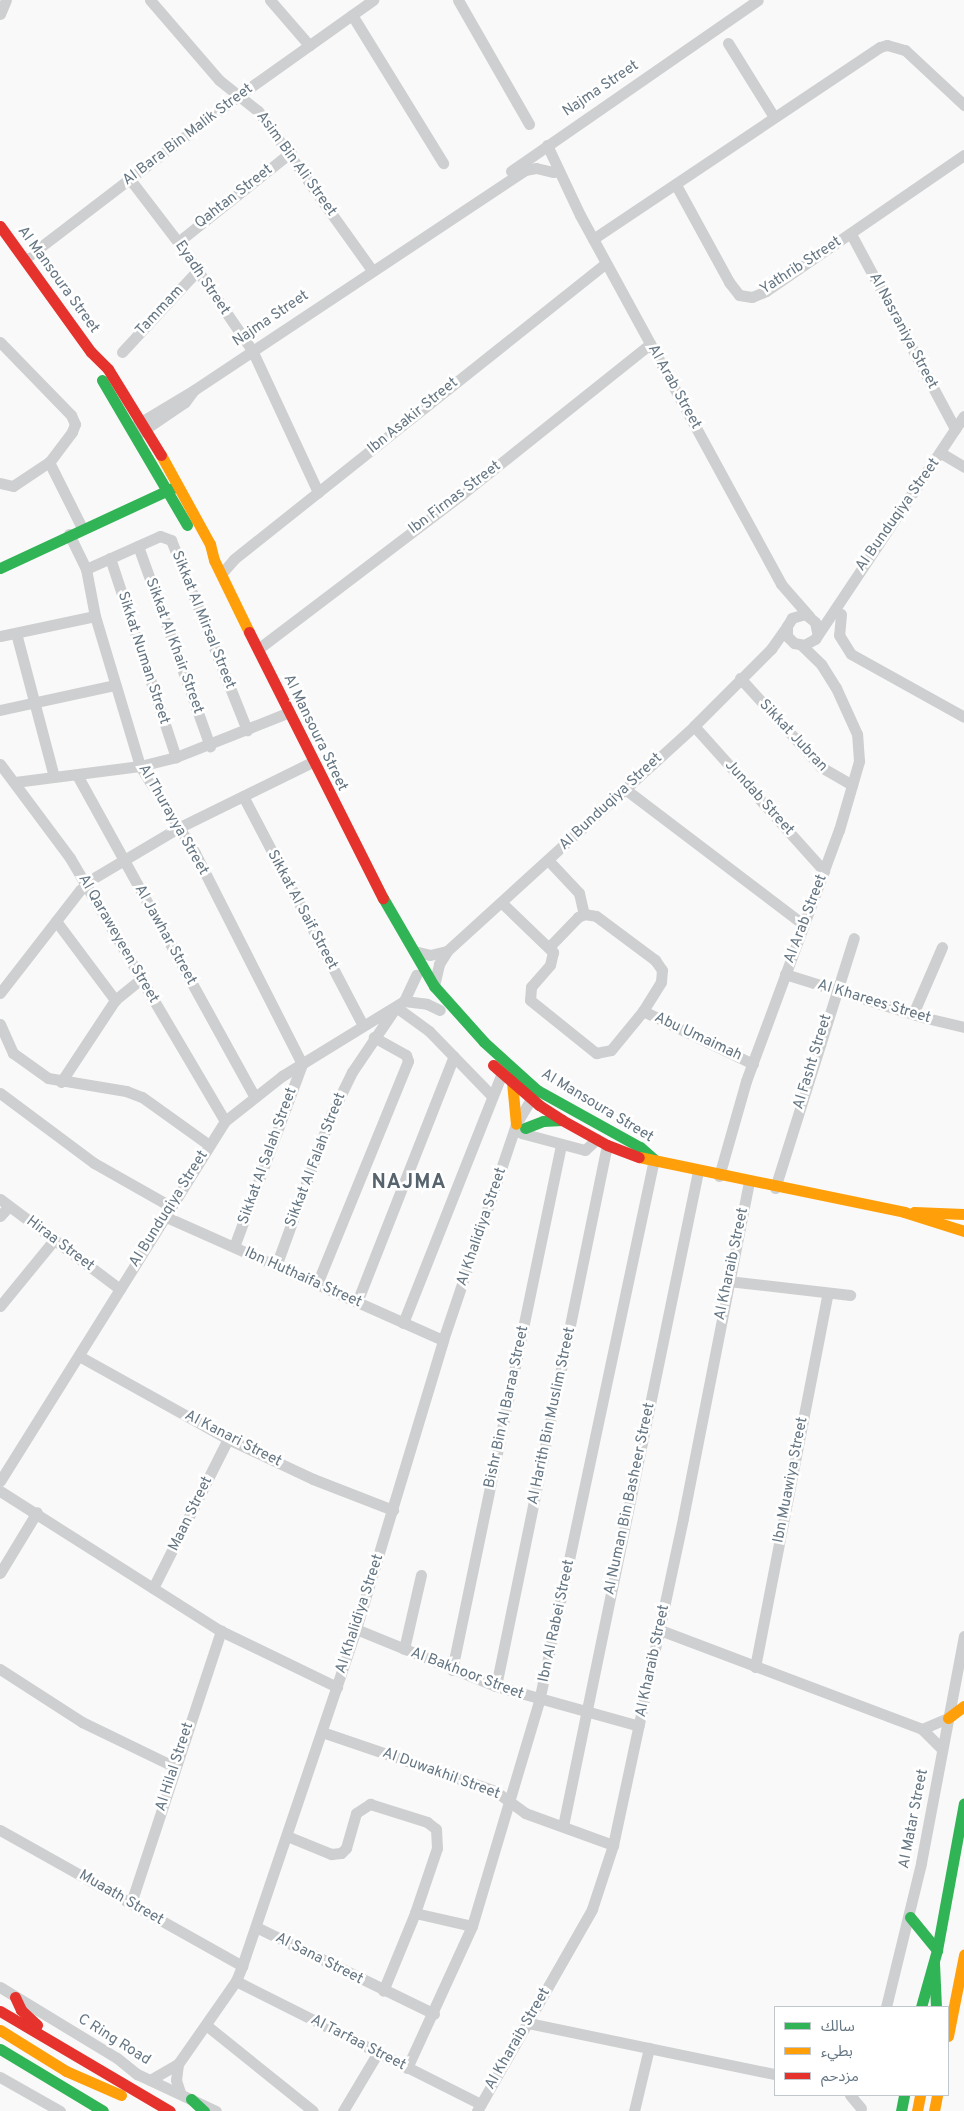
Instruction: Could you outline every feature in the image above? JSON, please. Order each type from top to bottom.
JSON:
[{"type":"main road","name":"Al Mansoura Street","points":[[0,226],[26,258],[92,352],[108,369],[170,484],[200,547],[214,560],[222,573],[287,713],[393,917],[434,986],[484,1042],[562,1120],[602,1142],[638,1157],[654,1159],[775,1188],[892,1210],[904,1217],[964,1231]]},
{"type":"main road","points":[[0,568],[170,484]]},
{"type":"main road","name":"Al Mansoura Street","points":[[393,917],[394,930],[416,975],[440,1010],[502,1073],[512,1082],[538,1097],[640,1147],[654,1159]]},
{"type":"main road","points":[[512,1082],[521,1128],[543,1121],[562,1120]]},
{"type":"main road","name":"Al Mansoura Street","points":[[904,1217],[964,1214]]},
{"type":"main road","points":[[948,1718],[964,1706]]},
{"type":"main road","points":[[921,2006],[937,1950],[964,1803]]},
{"type":"main road","points":[[910,1917],[937,1950]]},
{"type":"main road","points":[[949,2031],[964,1955]]},
{"type":"main road","points":[[934,1963],[936,2006]]},
{"type":"main road","points":[[954,2004],[964,1994]]},
{"type":"main road","points":[[15,1997],[26,2015],[60,2048]]},
{"type":"main road","points":[[0,2011],[170,2111]]},
{"type":"main road","points":[[0,2030],[93,2084],[166,2111]]},
{"type":"main road","points":[[0,2049],[103,2111]]},
{"type":"main road","points":[[901,2111],[904,2096]]},
{"type":"main road","points":[[917,2111],[920,2096]]},
{"type":"main road","points":[[934,2111],[937,2096]]},
{"type":"main road","points":[[191,2099],[204,2111]]},
{"type":"street","points":[[0,14],[6,0]]},
{"type":"street","name":"Asim Bin Ali Street","points":[[150,0],[219,80],[258,111],[291,152],[372,270]]},
{"type":"street","points":[[270,0],[309,45]]},
{"type":"street","name":"Al Bara Bin Malik Street","points":[[26,258],[238,96],[374,0]]},
{"type":"street","points":[[458,0],[529,124]]},
{"type":"street","name":"Najma Street","points":[[139,428],[185,402],[194,390],[466,208],[469,203],[526,165],[544,147],[758,0]]},
{"type":"street","points":[[352,15],[443,163]]},
{"type":"street","points":[[728,43],[774,116]]},
{"type":"street","points":[[593,239],[676,185],[871,51],[887,45],[905,50],[964,105]]},
{"type":"street","name":"Al Arab Street","points":[[544,147],[554,172],[563,181],[786,593],[811,617]]},
{"type":"street","name":"Al Arab Street","points":[[544,147],[563,174],[563,181]]},
{"type":"street","name":"Qahtan Street","points":[[178,242],[291,152]]},
{"type":"street","name":"Yathrib Street","points":[[676,185],[739,295],[752,297],[766,290],[962,162]]},
{"type":"street","points":[[526,165],[554,172]]},
{"type":"street","name":"Eyadh Street","points":[[129,178],[178,242],[252,350],[318,492]]},
{"type":"street","name":"Al Nasraniya Street","points":[[851,234],[955,429]]},
{"type":"street","name":"Ibn Asakir Street","points":[[222,573],[234,559],[606,263]]},
{"type":"street","name":"Tammam","points":[[122,352],[197,271]]},
{"type":"street","points":[[0,342],[74,419],[72,432],[49,462],[13,486],[0,483]]},
{"type":"street","name":"Ibn Firnas Street","points":[[258,649],[461,495],[650,344]]},
{"type":"street","name":"Al Bunduqiya Street","points":[[816,636],[836,613],[964,416]]},
{"type":"street","points":[[941,452],[964,467]]},
{"type":"street","points":[[49,462],[82,528]]},
{"type":"street","name":"Al Thurayya Street","points":[[69,534],[86,568],[95,616],[140,766],[199,861],[302,1064]]},
{"type":"street","name":"Sikkat Al Mirsal Street","points":[[86,568],[160,536],[173,542],[247,730]]},
{"type":"street","name":"Sikkat Al Khair Street","points":[[138,546],[210,746]]},
{"type":"street","name":"Sikkat Numan Street","points":[[110,558],[176,757]]},
{"type":"street","name":"Al Arab Street","points":[[786,593],[789,622]]},
{"type":"street","points":[[811,617],[816,636],[797,644],[788,636],[789,622],[800,614],[811,617],[836,613],[839,635],[851,654],[964,717]]},
{"type":"street","points":[[0,636],[95,616]]},
{"type":"street","name":"Al Bunduqiya Street","points":[[434,986],[437,971],[447,951],[502,903],[694,726],[771,649],[789,622]]},
{"type":"street","points":[[16,632],[54,777]]},
{"type":"street","name":"Al Arab Street","points":[[719,1176],[753,1064],[824,871],[859,761],[857,734],[821,664],[816,636]]},
{"type":"street","name":"Al Arab Street","points":[[797,644],[821,664]]},
{"type":"street","name":"Al Bunduqiya Street","points":[[771,649],[797,644]]},
{"type":"street","name":"Sikkat Jubran","points":[[740,678],[821,767],[852,785]]},
{"type":"street","points":[[0,710],[34,701],[115,685]]},
{"type":"street","points":[[15,782],[140,766],[176,757],[210,746],[287,713]]},
{"type":"street","name":"Jundab Street","points":[[694,726],[824,871]]},
{"type":"street","points":[[0,993],[86,884],[178,828],[312,762]]},
{"type":"street","name":"Al Qaraweyeen Street","points":[[0,764],[42,816],[86,884],[225,1121]]},
{"type":"street","name":"Al Jawhar Street","points":[[77,775],[254,1096]]},
{"type":"street","points":[[626,789],[803,924]]},
{"type":"street","name":"Sikkat Al Saif Street","points":[[243,796],[362,1024]]},
{"type":"street","points":[[502,903],[550,946],[584,914],[579,893],[548,860]]},
{"type":"street","name":"Abu Umaimah","points":[[550,946],[554,957],[531,987],[528,996],[533,1003],[590,1050],[601,1054],[611,1050],[643,1012],[661,982],[660,965],[596,916],[584,914]]},
{"type":"street","points":[[56,921],[115,1000]]},
{"type":"street","name":"Al Fasht Street","points":[[775,1188],[854,938]]},
{"type":"street","points":[[913,1014],[942,947]]},
{"type":"street","points":[[414,951],[434,955],[447,951]]},
{"type":"street","name":"Al Kharees Street","points":[[785,974],[913,1014],[964,1027]]},
{"type":"street","points":[[400,1004],[416,975]]},
{"type":"street","points":[[61,1082],[115,1000],[141,979]]},
{"type":"street","points":[[400,1004],[427,1004],[440,1010]]},
{"type":"street","points":[[400,1004],[491,1095]]},
{"type":"street","name":"Al Bunduqiya Street","points":[[0,1481],[208,1145],[225,1121],[254,1096],[362,1024],[400,1004]]},
{"type":"street","name":"Sikkat Al Falah Street","points":[[276,1266],[331,1115],[374,1037],[400,1004]]},
{"type":"street","name":"Abu Umaimah","points":[[643,1012],[753,1064]]},
{"type":"street","points":[[0,1024],[8,1045],[20,1060],[48,1078],[61,1082],[126,1091],[142,1097],[208,1145]]},
{"type":"street","points":[[317,1284],[408,1058],[374,1037]]},
{"type":"street","points":[[357,1302],[454,1056]]},
{"type":"street","name":"Sikkat Al Salah Street","points":[[234,1247],[302,1064]]},
{"type":"street","points":[[403,1323],[491,1095],[502,1073]]},
{"type":"street","name":"Ibn Huthaifa Street","points":[[0,1093],[94,1163],[167,1211],[234,1247],[443,1340]]},
{"type":"street","name":"Al Khalidiya Street","points":[[150,2080],[178,2064],[236,1981],[242,1966],[356,1629],[443,1340],[509,1148],[538,1097]]},
{"type":"street","points":[[521,1128],[561,1145],[585,1150],[602,1142]]},
{"type":"street","name":"Al Harith Bin Muslim Street","points":[[496,1686],[602,1142]]},
{"type":"street","name":"Bishr Bin Al Baraa Street","points":[[452,1670],[561,1145]]},
{"type":"street","name":"Ibn Al Rabei Street","points":[[407,2068],[434,2014],[472,1926],[511,1802],[539,1701],[654,1159]]},
{"type":"street","name":"Al Numan Bin Basheer Street","points":[[563,1826],[698,1171]]},
{"type":"street","name":"Al Kharaib Street","points":[[479,2108],[592,1909],[613,1845],[660,1630],[749,1182]]},
{"type":"street","points":[[0,1216],[4,1202]]},
{"type":"street","name":"Hiraa Street","points":[[4,1202],[120,1288]]},
{"type":"street","points":[[0,1306],[54,1240]]},
{"type":"street","points":[[728,1281],[850,1295]]},
{"type":"street","name":"Ibn Muawiya Street","points":[[755,1667],[828,1293]]},
{"type":"street","name":"Al Kanari Street","points":[[78,1356],[228,1439],[313,1479],[393,1510]]},
{"type":"street","name":"Maan Street","points":[[153,1588],[228,1439]]},
{"type":"street","points":[[0,1491],[37,1512],[221,1631],[337,1687]]},
{"type":"street","points":[[0,1573],[37,1512]]},
{"type":"street","points":[[404,1649],[420,1576]]},
{"type":"street","name":"Al Bakhoor Street","points":[[356,1629],[452,1670],[539,1701],[639,1726]]},
{"type":"street","points":[[660,1630],[922,1729],[942,1748]]},
{"type":"street","name":"Al Hilal Street","points":[[131,1903],[221,1631]]},
{"type":"street","name":"Al Matar Street","points":[[886,2006],[910,1917],[964,1636]]},
{"type":"street","points":[[0,1669],[82,1722],[175,1767]]},
{"type":"street","points":[[922,1729],[948,1718]]},
{"type":"street","name":"Al Duwakhil Street","points":[[322,1732],[494,1791],[525,1813],[613,1845]]},
{"type":"street","name":"Al Sana Street","points":[[287,1836],[331,1854],[341,1853],[346,1848],[356,1813],[370,1804],[432,1825],[439,1842],[415,1913],[383,1991]]},
{"type":"street","name":"Muaath Street","points":[[0,1830],[242,1966]]},
{"type":"street","points":[[415,1913],[472,1926]]},
{"type":"street","name":"Al Sana Street","points":[[256,1927],[383,1991],[434,2014]]},
{"type":"street","name":"Al Tarfaa Street","points":[[236,1981],[407,2068],[479,2108]]},
{"type":"street","name":"C Ring Road","points":[[0,1987],[150,2080],[180,2092],[216,2111]]},
{"type":"street","points":[[528,2022],[774,2074]]},
{"type":"street","points":[[206,2026],[313,2111]]},
{"type":"street","points":[[634,2111],[648,2048]]},
{"type":"street","points":[[343,2111],[377,2054]]},
{"type":"street","points":[[178,2064],[176,2080],[180,2092]]},
{"type":"street","points":[[0,2077],[60,2111]]},
{"type":"street","points":[[851,2096],[861,2110]]},
{"type":"street","points":[[861,2110],[864,2096]]},
{"type":"traffic: fast","points":[[102,380],[187,525]]},
{"type":"traffic: fast","points":[[0,568],[177,486]]},
{"type":"traffic: fast","points":[[383,898],[434,986],[484,1042],[537,1090],[640,1147],[654,1159]]},
{"type":"traffic: fast","points":[[525,1128],[543,1121],[562,1120]]},
{"type":"traffic: fast","points":[[921,2006],[937,1950],[964,1803]]},
{"type":"traffic: fast","points":[[910,1917],[937,1950]]},
{"type":"traffic: fast","points":[[934,1963],[936,2006]]},
{"type":"traffic: fast","points":[[0,2049],[103,2111]]},
{"type":"traffic: fast","points":[[901,2111],[904,2096]]},
{"type":"traffic: fast","points":[[191,2099],[204,2111]]},
{"type":"traffic: slow","points":[[161,455],[210,544],[214,560],[249,632]]},
{"type":"traffic: slow","points":[[512,1082],[516,1124]]},
{"type":"traffic: slow","points":[[639,1157],[904,1212],[964,1231]]},
{"type":"traffic: slow","points":[[914,1212],[964,1214]]},
{"type":"traffic: slow","points":[[948,1718],[964,1706]]},
{"type":"traffic: slow","points":[[949,2031],[964,1955]]},
{"type":"traffic: slow","points":[[0,2030],[66,2071],[121,2095]]},
{"type":"traffic: slow","points":[[917,2111],[920,2096]]},
{"type":"traffic: slow","points":[[934,2111],[937,2096]]},
{"type":"traffic: jam","points":[[0,226],[91,352],[108,369],[161,455]]},
{"type":"traffic: jam","points":[[249,632],[383,898]]},
{"type":"traffic: jam","points":[[493,1065],[539,1105],[562,1120],[607,1145],[639,1157]]},
{"type":"traffic: jam","points":[[15,1997],[21,2010],[37,2025]]},
{"type":"traffic: jam","points":[[0,2011],[170,2111]]},
{"type":"district","name":"NAJMA","points":[[409,1183]]}]
